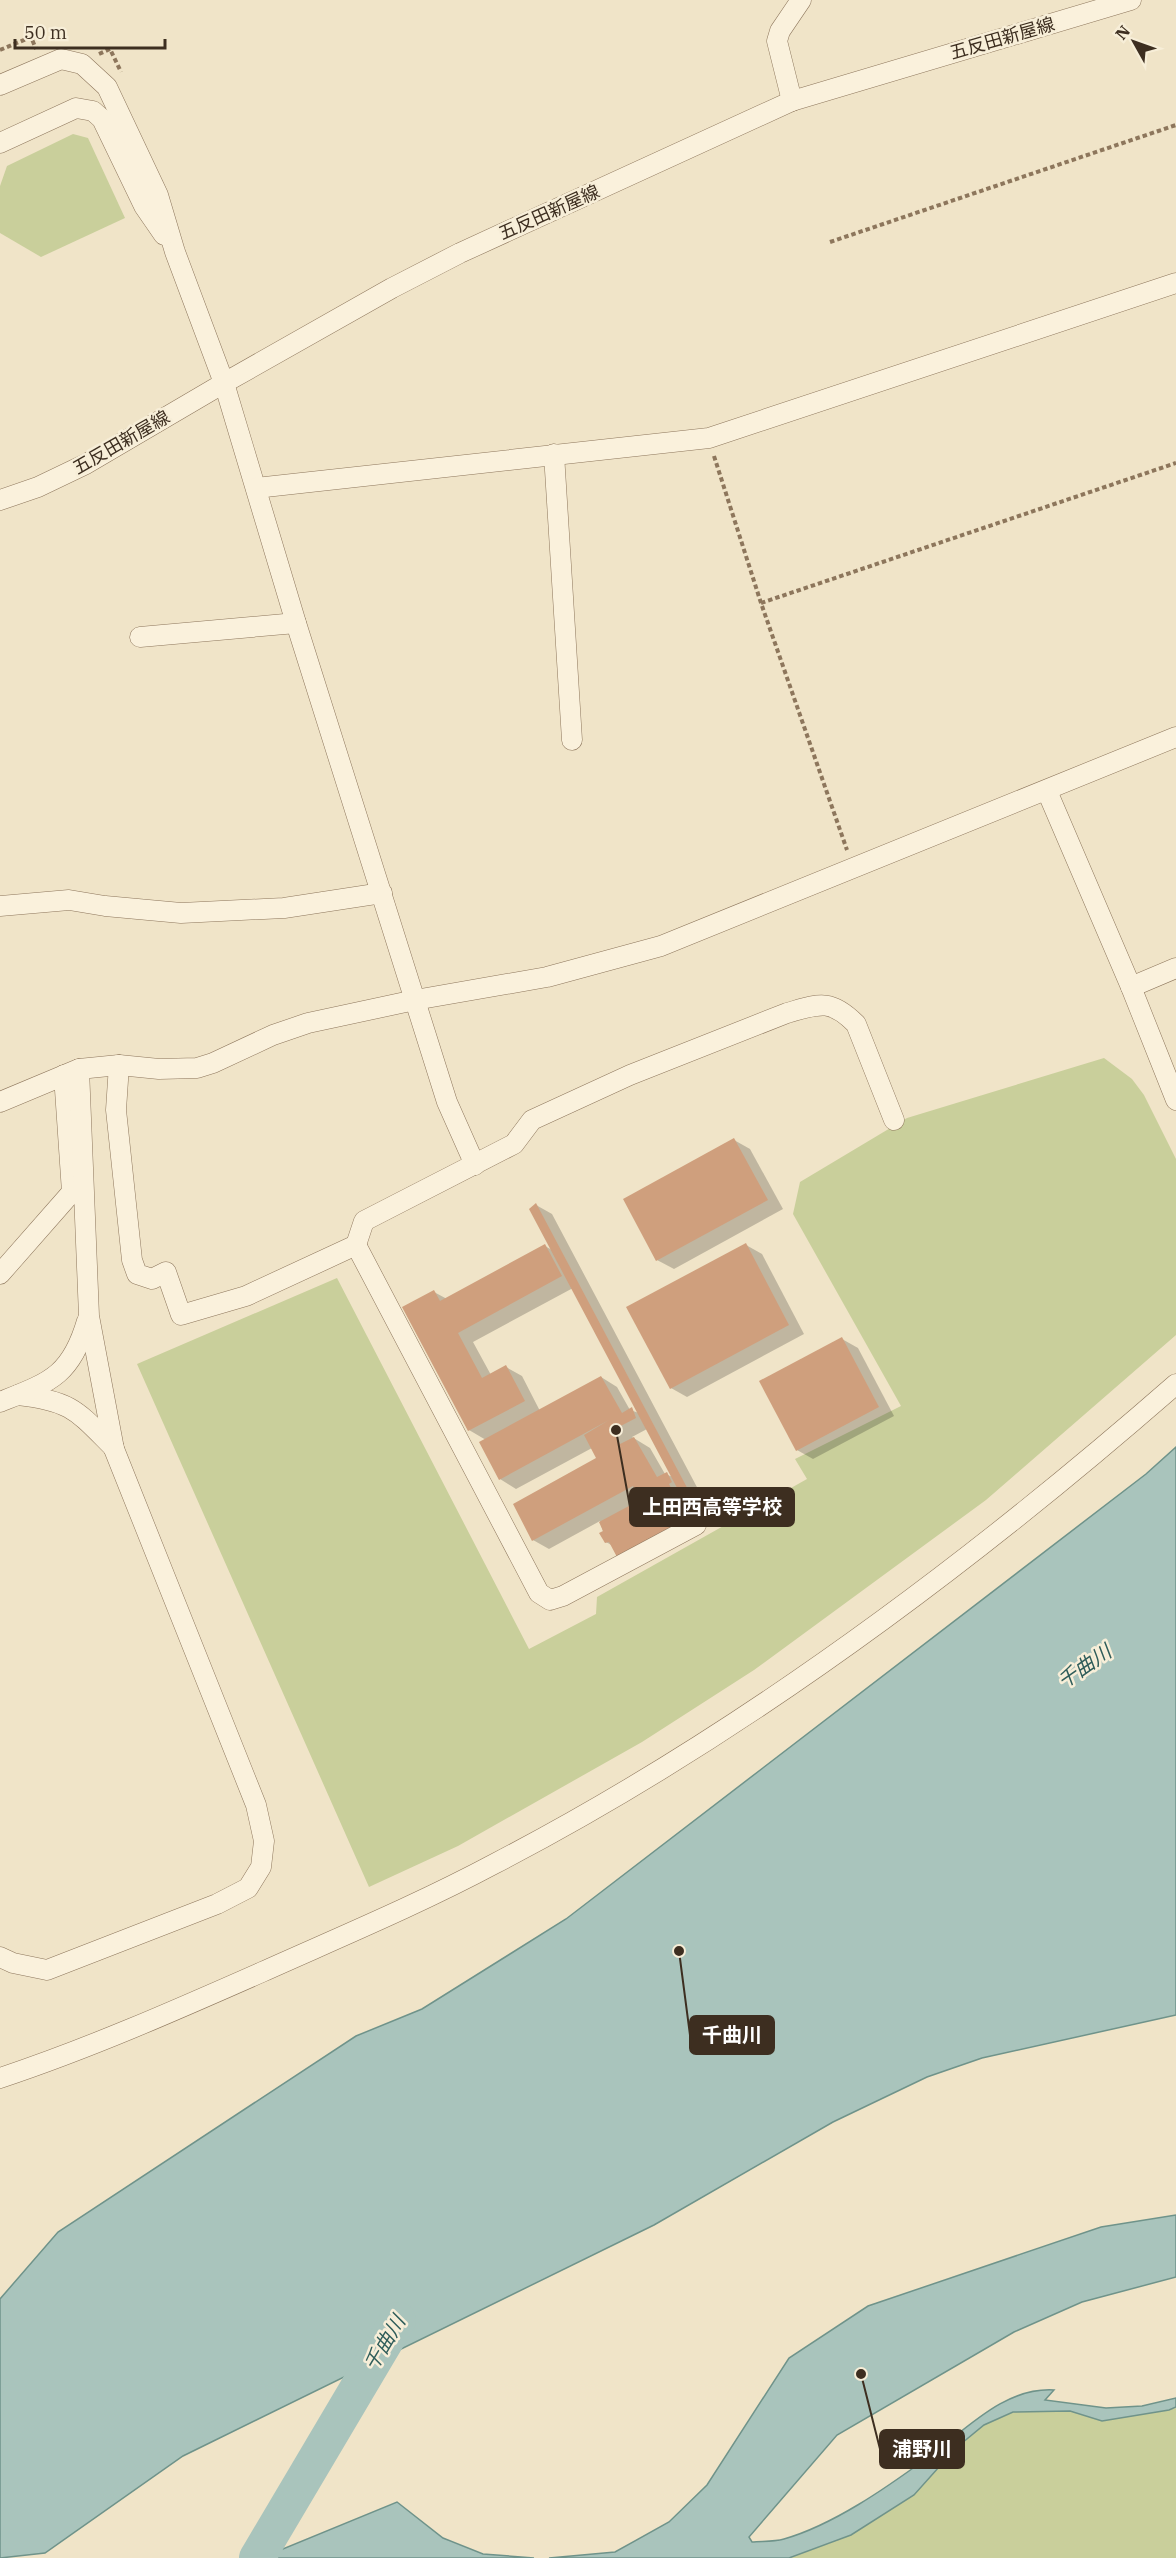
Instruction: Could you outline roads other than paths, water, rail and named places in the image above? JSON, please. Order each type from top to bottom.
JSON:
[{"type":"street","points":[[792,101],[777,41],[780,31],[801,0]]},
{"type":"street","name":"五反田新屋線","points":[[0,500],[38,488],[86,464],[392,288],[460,253],[792,101],[1131,0]]},
{"type":"street","points":[[0,85],[61,59],[82,64],[106,87],[158,195],[176,252],[224,383],[296,623],[447,1102],[475,1165]]},
{"type":"street","points":[[0,143],[76,108],[93,111],[102,119],[144,206],[176,252]]},
{"type":"street","points":[[256,488],[709,438],[1176,283]]},
{"type":"street","points":[[554,454],[573,740]]},
{"type":"street","points":[[140,637],[296,623]]},
{"type":"street","points":[[0,1102],[71,1072],[120,1065],[159,1069],[196,1068],[213,1063],[273,1035],[308,1023],[415,1000],[547,976],[661,946],[1176,737]]},
{"type":"street","points":[[1047,791],[1131,987],[1176,1100]]},
{"type":"street","points":[[0,906],[69,900],[181,914],[284,908],[382,892]]},
{"type":"street","points":[[1131,987],[1176,968]]},
{"type":"street","points":[[696,1525],[563,1596],[550,1600],[539,1593],[356,1245],[364,1221],[514,1144],[531,1120],[630,1075],[812,1006],[828,1004],[847,1015],[856,1024],[894,1120]]},
{"type":"street","points":[[120,1065],[116,1110],[132,1260],[137,1274],[152,1279],[166,1272],[181,1315],[246,1296],[356,1245]]},
{"type":"street","points":[[0,1274],[72,1192],[71,1072]]},
{"type":"street","points":[[0,1957],[13,1963],[46,1970],[217,1904],[248,1888],[261,1867],[264,1841],[256,1805],[114,1449],[88,1316],[71,1072]]},
{"type":"street","points":[[9,1399],[52,1379],[69,1365],[81,1343],[88,1316]]},
{"type":"street","points":[[0,2078],[64,2056],[379,1920],[495,1864],[633,1786],[807,1674],[997,1534],[1101,1449],[1176,1383]]},
{"type":"street","points":[[9,1399],[49,1399],[64,1404],[80,1414],[114,1449]]},
{"type":"water","points":[[1176,1447],[1176,2015],[982,2058],[927,2077],[833,2122],[654,2225],[183,2456],[45,2553],[0,2558],[0,2299],[58,2232],[356,2036],[422,2009],[566,1919],[1146,1474]]},
{"type":"water","points":[[1176,2215],[1176,2277],[1082,2302],[1014,2332],[837,2435],[749,2537],[752,2542],[780,2540],[821,2525],[877,2493],[970,2424],[1001,2403],[1018,2396],[1035,2391],[1054,2390],[1045,2400],[1106,2408],[1142,2406],[1176,2398],[1176,2407],[1102,2421],[1070,2411],[1013,2412],[984,2425],[956,2448],[914,2495],[851,2535],[789,2558],[549,2558],[615,2552],[669,2522],[707,2485],[789,2358],[868,2306],[1101,2227]]},
{"type":"water","points":[[397,2502],[443,2538],[483,2554],[534,2558],[261,2558]]},
{"type":"waterway","name":"千曲川","points":[[257,2558],[398,2320]]},
{"type":"place","name":"上田西高等学校","points":[[616,1430]]},
{"type":"place","name":"千曲川","points":[[679,1951]]},
{"type":"place","name":"浦野川","points":[[861,2374]]}]
